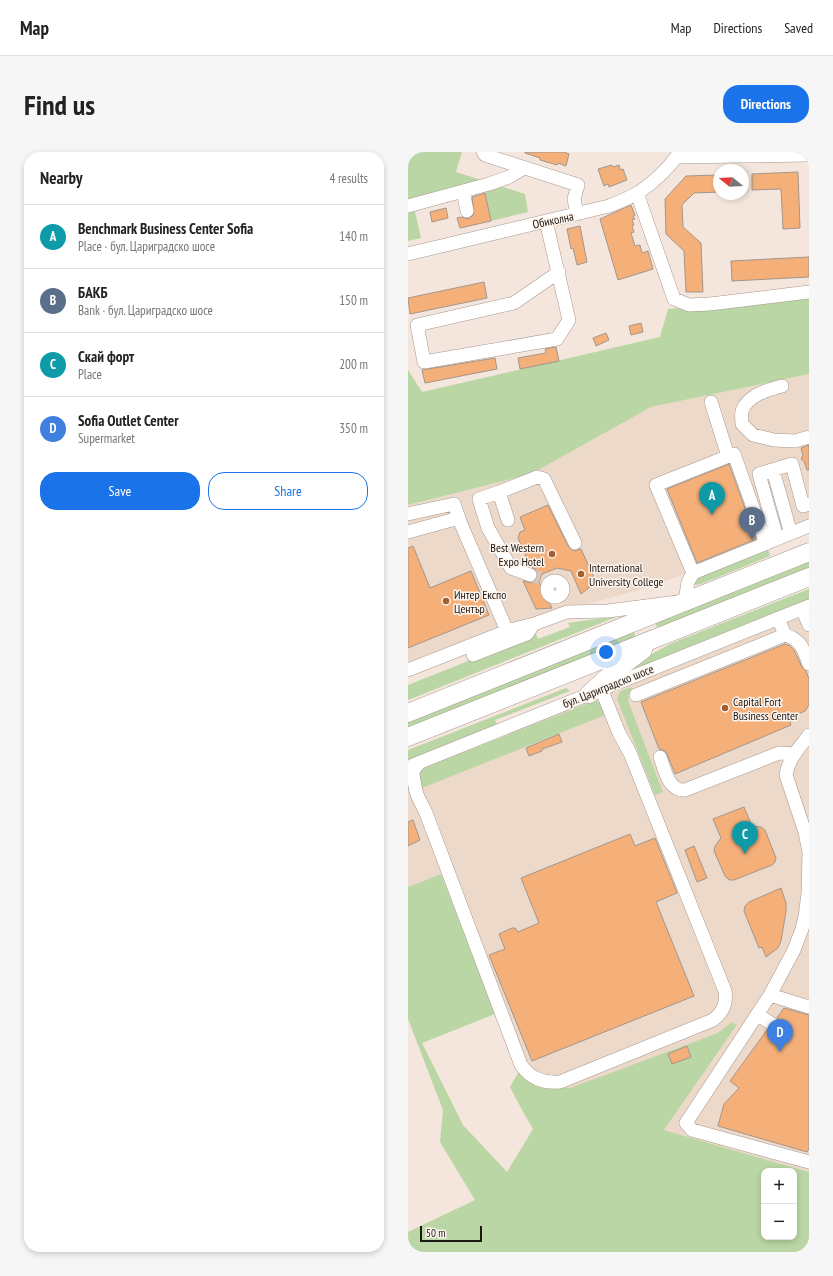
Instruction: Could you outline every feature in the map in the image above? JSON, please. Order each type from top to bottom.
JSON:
[{"type":"highway","points":[[408,713],[805,552]]},
{"type":"highway","points":[[408,737],[809,577]]},
{"type":"highway","points":[[589,694],[633,657],[664,635]]},
{"type":"street","points":[[483,152],[485,155],[578,185],[574,199],[578,214]]},
{"type":"street","points":[[678,155],[809,156]]},
{"type":"street","name":"Обиколна","points":[[408,254],[610,206],[637,194],[668,167],[678,155]]},
{"type":"street","points":[[408,206],[509,177],[524,168]]},
{"type":"street","points":[[463,191],[467,211]]},
{"type":"street","points":[[637,194],[674,299],[688,305],[710,304],[809,292]]},
{"type":"street","points":[[546,221],[559,272],[569,320],[557,339],[424,362],[417,325],[514,303],[559,272]]},
{"type":"street","points":[[782,386],[762,392],[750,401],[742,412],[742,424],[753,435],[774,440],[795,441],[809,437]]},
{"type":"street","points":[[711,402],[728,456]]},
{"type":"street","points":[[693,573],[656,484],[734,454],[766,544]]},
{"type":"street","points":[[408,670],[507,631],[534,624],[567,612],[608,610],[685,601],[688,582],[693,573],[766,544],[807,513],[792,464],[759,474],[775,531]]},
{"type":"street","points":[[773,470],[789,527]]},
{"type":"street","points":[[567,612],[560,596],[554,597],[550,595],[540,578],[510,568],[488,528],[479,499],[537,478],[544,479],[575,543]]},
{"type":"street","points":[[499,492],[508,520]]},
{"type":"street","points":[[408,514],[454,504],[507,631]]},
{"type":"street","points":[[408,532],[459,518]]},
{"type":"street","points":[[806,607],[809,624]]},
{"type":"street","name":"бул. Цариградско шосе","points":[[408,767],[806,607]]},
{"type":"street","points":[[778,618],[785,635]]},
{"type":"street","points":[[473,655],[527,634],[534,624]]},
{"type":"street","points":[[636,695],[785,635],[796,639],[800,643],[809,664]]},
{"type":"street","points":[[642,673],[648,690]]},
{"type":"street","points":[[613,684],[609,689],[609,694],[624,731],[630,753]]},
{"type":"street","points":[[421,762],[413,771],[412,778],[423,798],[423,805],[521,1065],[529,1074],[535,1079],[550,1083],[560,1082],[713,1020],[725,1007],[725,991],[630,753],[604,696],[600,692],[567,695],[497,722]]},
{"type":"street","points":[[808,1161],[692,1130],[686,1123],[770,995],[800,936],[805,917],[808,893],[809,852],[805,832],[786,775],[787,767],[794,754],[809,735]]},
{"type":"street","points":[[660,757],[671,784],[676,789],[685,790],[779,753],[794,754]]},
{"type":"street","points":[[770,995],[809,1007]]},
{"type":"street","points":[[758,1014],[772,1024]]},
{"type":"shaded area","points":[[809,374],[809,521],[691,572],[635,591],[524,622],[408,666],[408,505],[531,474],[651,407]]},
{"type":"shaded area","points":[[809,612],[809,1172],[664,1130],[737,1026],[732,1022],[719,1033],[570,1088],[542,1086],[512,1060],[441,874],[408,887],[408,775],[594,701]]},
{"type":"green space","points":[[408,152],[462,152],[456,172],[525,194],[528,212],[491,221],[484,189],[412,199],[421,238],[408,241]]},
{"type":"green space","points":[[809,297],[809,374],[651,407],[531,474],[408,505],[408,370],[422,392],[660,337],[668,309]]},
{"type":"green space","points":[[768,549],[770,556],[706,582],[697,585],[692,583],[695,577]]},
{"type":"green space","points":[[809,562],[809,569],[659,627],[656,626],[657,622]]},
{"type":"green space","points":[[809,589],[809,602],[628,673],[632,665],[672,643]]},
{"type":"green space","points":[[618,616],[408,700],[408,685],[536,634],[538,639],[570,627],[568,623]]},
{"type":"green space","points":[[633,632],[635,634],[634,638],[408,728],[408,721]]},
{"type":"green space","points":[[631,687],[632,690],[629,693],[628,701],[663,792],[655,795],[617,699],[620,691]]},
{"type":"green space","points":[[566,688],[570,691],[495,720],[498,726],[408,762],[408,750]]},
{"type":"green space","points":[[594,701],[599,702],[605,715],[422,788],[418,776],[421,769]]},
{"type":"green space","points":[[441,874],[495,1014],[422,1043],[463,1125],[507,1172],[533,1129],[510,1087],[519,1071],[542,1086],[570,1088],[718,1033],[732,1022],[737,1025],[664,1130],[795,1168],[761,1168],[761,1240],[797,1240],[797,1169],[809,1172],[809,1252],[408,1252],[408,1232],[475,1200],[440,1142],[443,1110],[408,1019],[408,887]]},
{"type":"building","points":[[525,152],[564,152],[569,154],[566,166],[540,160],[540,158]]},
{"type":"building","points":[[612,165],[613,167],[619,165],[620,170],[623,169],[627,180],[609,187],[608,184],[604,186],[598,169]]},
{"type":"building","points":[[798,172],[800,228],[783,229],[781,189],[752,190],[752,174]]},
{"type":"building","points":[[713,175],[713,192],[694,193],[682,205],[683,227],[701,243],[703,292],[686,292],[684,251],[666,234],[665,199],[686,176]]},
{"type":"building","points":[[485,193],[491,221],[460,228],[457,218],[462,217],[469,219],[474,214],[472,197]]},
{"type":"building","points":[[631,205],[635,215],[633,216],[635,219],[632,220],[634,232],[631,233],[635,246],[640,245],[642,253],[648,251],[653,269],[618,280],[600,219]]},
{"type":"building","points":[[446,208],[448,218],[432,222],[430,212]]},
{"type":"building","points":[[580,226],[587,262],[577,265],[573,248],[571,249],[567,229]]},
{"type":"building","points":[[809,257],[809,277],[732,281],[731,261]]},
{"type":"building","points":[[484,282],[487,298],[410,314],[408,298]]},
{"type":"building","points":[[641,323],[643,332],[631,335],[629,326]]},
{"type":"building","points":[[606,333],[609,340],[596,346],[593,338]]},
{"type":"building","points":[[556,347],[559,361],[520,369],[518,358],[546,353],[545,349]]},
{"type":"building","points":[[495,358],[497,369],[425,383],[422,370]]},
{"type":"building","points":[[809,445],[809,470],[807,470],[804,461],[801,459],[803,455],[801,448]]},
{"type":"building","points":[[729,464],[756,539],[697,563],[667,489]]},
{"type":"building","points":[[548,505],[568,546],[574,551],[581,549],[596,582],[581,594],[571,571],[557,568],[542,574],[539,582],[552,608],[536,609],[523,581],[531,583],[536,581],[538,574],[536,570],[530,566],[518,538],[520,532],[525,530],[520,517]]},
{"type":"building","name":"Интер Експо Център","points":[[413,546],[430,588],[471,571],[489,615],[408,648],[408,548]]},
{"type":"building","name":"Capital Fort Business Center","points":[[785,644],[794,650],[809,679],[809,705],[805,711],[789,718],[791,725],[675,774],[667,754],[665,751],[659,749],[641,702]]},
{"type":"building","points":[[559,734],[562,742],[542,749],[542,751],[529,756],[526,748]]},
{"type":"building","points":[[744,807],[752,826],[761,827],[765,830],[776,858],[772,865],[734,880],[729,880],[725,876],[714,851],[715,846],[721,838],[713,819]]},
{"type":"building","points":[[413,820],[420,840],[408,846],[408,822]]},
{"type":"building","points":[[630,834],[635,846],[655,838],[677,893],[656,902],[694,996],[532,1061],[489,955],[505,949],[499,934],[512,928],[515,928],[518,932],[539,923],[521,878]]},
{"type":"building","points":[[694,846],[707,878],[697,882],[685,850]]},
{"type":"building","points":[[781,888],[786,903],[786,911],[781,941],[778,948],[766,957],[762,947],[759,948],[744,911],[745,906],[749,902]]},
{"type":"building","points":[[784,1008],[809,1015],[809,1149],[807,1152],[718,1126],[724,1104],[739,1088],[730,1081],[767,1030],[772,1032],[778,1029],[780,1024],[777,1018]]},
{"type":"building","points":[[687,1046],[691,1057],[672,1064],[668,1054]]},
{"type":"tunnel","points":[[530,575],[540,578]]},
{"type":"place","name":"Benchmark Business Center Sofia","points":[[712,515]]},
{"type":"place","name":"БАКБ","points":[[752,540]]},
{"type":"place","name":"Best Western Expo Hotel","points":[[552,554]]},
{"type":"place","name":"International University College","points":[[581,574]]},
{"type":"place","name":"Интер Експо Център","points":[[446,601]]},
{"type":"place","name":"Capital Fort Business Center","points":[[725,708]]},
{"type":"place","name":"Скай форт","points":[[745,854]]},
{"type":"place","name":"Sofia Outlet Center","points":[[780,1052]]}]
